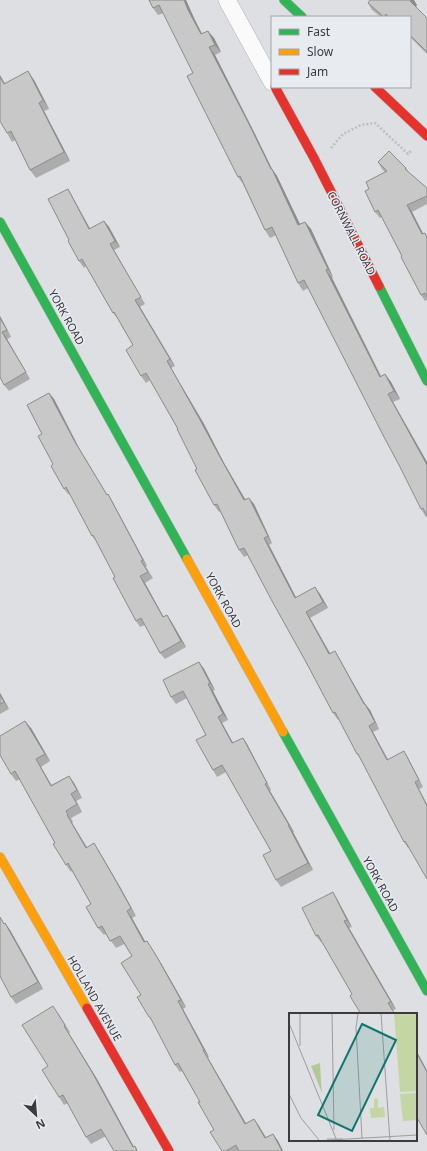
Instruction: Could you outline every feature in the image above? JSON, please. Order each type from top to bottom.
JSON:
[{"type":"main road","points":[[284,0],[301,16]]},
{"type":"main road","name":"CORNWALL ROAD","points":[[276,88],[315,160],[427,381]]},
{"type":"main road","points":[[376,88],[427,136]]},
{"type":"main road","name":"YORK ROAD","points":[[0,222],[427,991]]},
{"type":"main road","name":"HOLLAND AVENUE","points":[[0,857],[169,1151]]},
{"type":"street","points":[[227,0],[271,80]]},
{"type":"path","points":[[315,160],[330,148],[343,134],[361,125],[374,123],[408,154],[427,136]]},
{"type":"building","points":[[149,0],[184,0],[201,34],[208,31],[215,45],[209,47],[272,169],[298,225],[305,222],[328,269],[326,270],[380,377],[385,374],[394,391],[388,394],[427,465],[427,516],[423,508],[421,509],[304,280],[298,283],[272,227],[265,230],[240,176],[238,177],[187,76],[193,73],[159,5],[153,8]]},
{"type":"building","points":[[370,0],[411,0],[410,1],[427,18],[427,52],[411,36],[411,16],[388,16],[386,14],[383,16],[368,3]]},
{"type":"building","points":[[28,71],[43,100],[39,103],[64,152],[30,170],[11,131],[7,133],[0,121],[0,77],[4,84]]},
{"type":"building","points":[[389,151],[406,168],[405,169],[427,188],[427,196],[407,205],[422,234],[425,233],[427,238],[427,297],[425,293],[421,295],[378,210],[375,212],[365,191],[369,189],[366,182],[387,171],[378,162]]},
{"type":"building","points":[[68,189],[89,229],[104,221],[115,241],[110,244],[141,297],[135,300],[170,359],[167,361],[244,500],[249,498],[268,536],[264,538],[295,598],[315,587],[323,602],[306,612],[329,654],[335,651],[375,722],[369,726],[387,760],[404,751],[419,780],[415,782],[427,806],[427,879],[405,841],[404,842],[358,754],[335,712],[333,713],[244,548],[239,550],[217,504],[214,505],[195,470],[197,469],[178,429],[146,373],[141,376],[126,350],[133,345],[82,259],[79,261],[68,241],[69,240],[48,199]]},
{"type":"building","points":[[0,318],[7,330],[2,332],[26,372],[4,385],[0,377]]},
{"type":"building","points":[[49,393],[75,442],[107,495],[108,494],[143,560],[141,561],[148,572],[140,576],[163,617],[167,615],[181,641],[160,653],[141,618],[136,621],[113,578],[115,577],[93,535],[92,536],[66,487],[64,489],[51,466],[53,464],[38,436],[42,434],[27,405]]},
{"type":"building","points":[[199,662],[223,714],[218,717],[232,743],[243,738],[267,783],[265,784],[289,825],[308,863],[276,880],[263,855],[271,851],[222,765],[213,770],[196,740],[206,735],[183,691],[171,697],[163,680]]},
{"type":"building","points":[[0,695],[4,702],[0,704]]},
{"type":"building","points":[[25,721],[45,754],[36,759],[51,786],[69,776],[77,790],[71,794],[77,804],[66,811],[67,815],[86,848],[94,843],[116,881],[131,908],[127,911],[144,942],[147,941],[157,957],[181,1000],[178,1001],[203,1050],[245,1124],[254,1119],[265,1138],[273,1134],[282,1151],[239,1151],[236,1145],[226,1151],[222,1151],[210,1132],[214,1130],[198,1102],[200,1102],[178,1063],[175,1065],[150,1017],[137,997],[141,995],[121,963],[132,956],[120,936],[110,941],[102,926],[98,928],[86,907],[91,904],[68,863],[66,865],[53,844],[55,843],[15,771],[11,774],[0,755],[0,736]]},
{"type":"building","points":[[333,892],[347,920],[344,921],[391,1002],[388,1003],[394,1013],[360,1013],[350,996],[352,994],[318,935],[316,936],[302,908]]},
{"type":"building","points":[[0,917],[4,924],[5,923],[38,982],[11,997],[0,976]]},
{"type":"building","points":[[53,1006],[92,1072],[133,1147],[135,1146],[137,1151],[114,1151],[101,1129],[86,1137],[63,1095],[59,1097],[42,1070],[48,1066],[22,1025]]},
{"type":"building","points":[[417,1054],[427,1072],[427,1135],[417,1118]]},
{"type":"traffic: fast","points":[[284,0],[301,16]]},
{"type":"traffic: fast","points":[[0,222],[187,559]]},
{"type":"traffic: fast","points":[[379,286],[427,381]]},
{"type":"traffic: fast","points":[[283,732],[427,991]]},
{"type":"traffic: slow","points":[[187,559],[283,732]]},
{"type":"traffic: slow","points":[[0,857],[87,1008]]},
{"type":"traffic: jam","points":[[276,88],[315,160],[379,286]]},
{"type":"traffic: jam","points":[[376,88],[427,136]]},
{"type":"traffic: jam","points":[[87,1008],[169,1151]]}]
